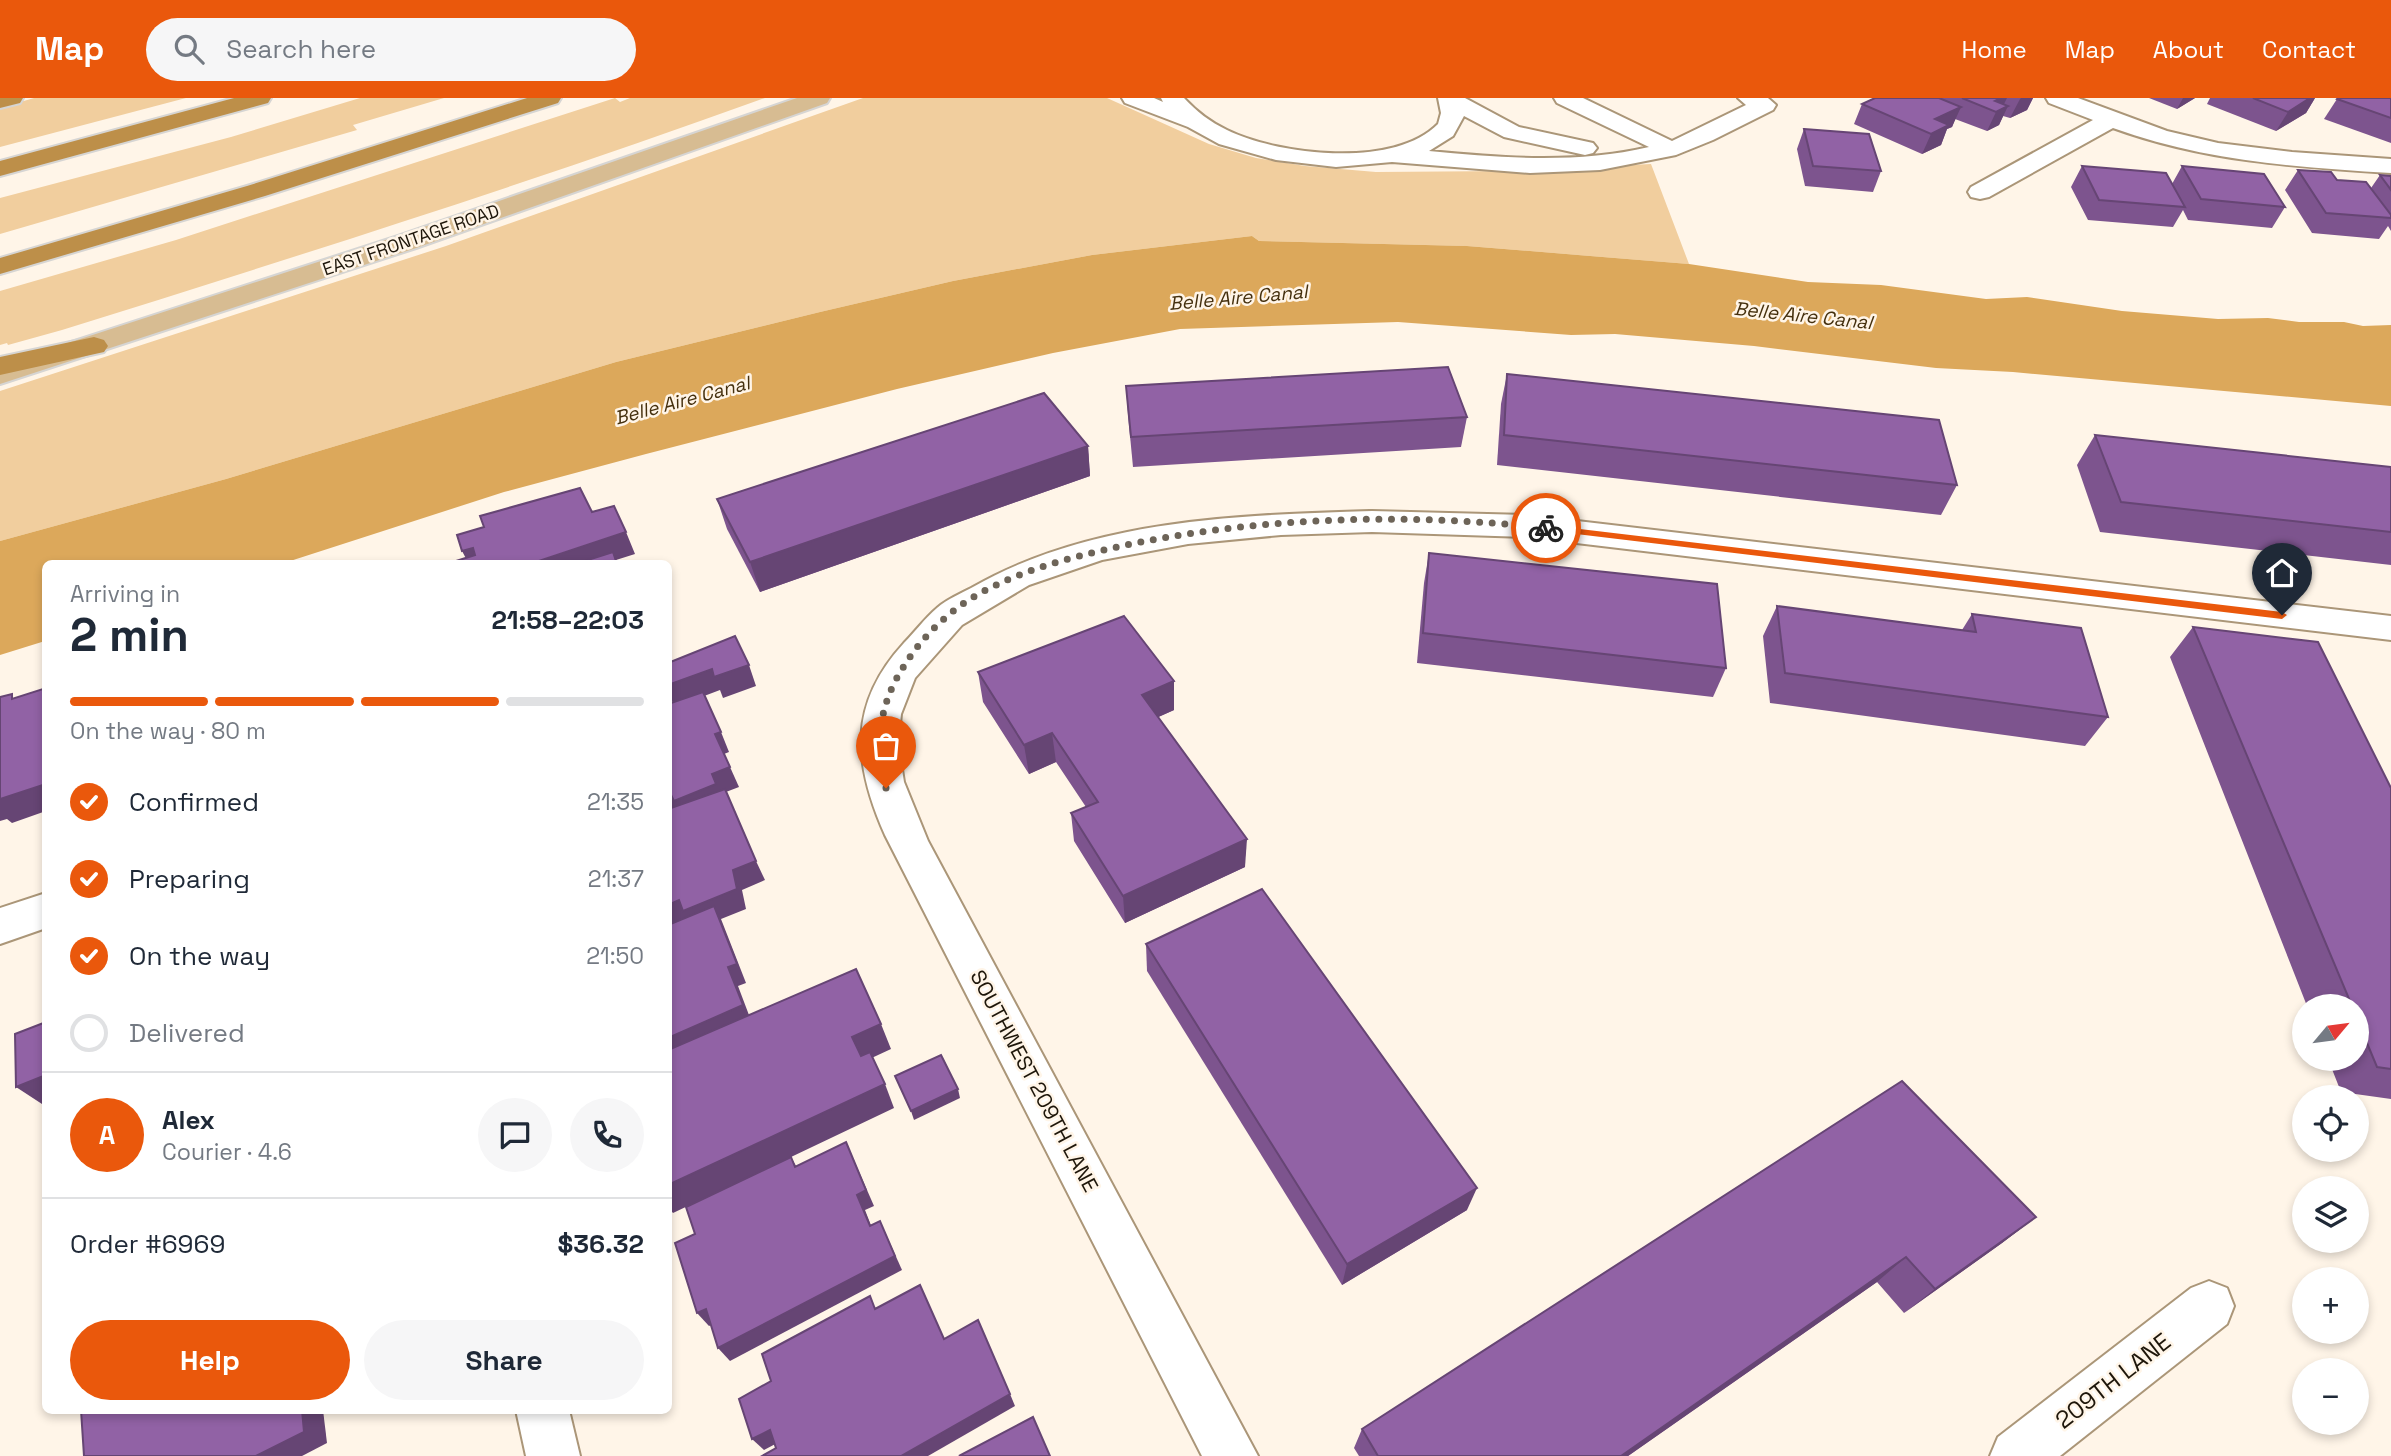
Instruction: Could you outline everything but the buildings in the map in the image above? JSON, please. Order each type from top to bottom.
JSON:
[{"type":"highway","points":[[0,101],[12,98]]},
{"type":"highway","points":[[0,169],[260,98]]},
{"type":"highway","points":[[0,266],[320,171],[550,98]]},
{"type":"highway","points":[[0,366],[94,346]]},
{"type":"main road","name":"EAST FRONTAGE ROAD","points":[[0,375],[407,242],[819,98]]},
{"type":"street","points":[[1133,98],[1195,121],[1226,139],[1262,150],[1304,157],[1352,160],[1392,155],[1430,144],[1448,129],[1454,113],[1450,99]]},
{"type":"street","points":[[1172,98],[1195,121]]},
{"type":"street","points":[[1565,98],[1671,149]]},
{"type":"street","points":[[1392,155],[1514,166],[1627,160],[1671,149],[1765,105],[1749,98]]},
{"type":"street","points":[[2057,98],[2171,140],[2232,152],[2391,166]]},
{"type":"street","points":[[1450,99],[1512,132],[1627,160]]},
{"type":"street","points":[[1980,192],[2112,119]]},
{"type":"street","name":"SOUTHWEST 209TH LANE","points":[[1231,1456],[902,831],[881,774],[878,741],[884,708],[908,658],[927,635],[983,592],[1029,571],[1094,553],[1171,537],[1252,527],[1388,520],[1526,526],[2389,632]]},
{"type":"street","points":[[0,926],[42,911]]},
{"type":"street","name":"209TH LANE","points":[[2017,1456],[2209,1306]]},
{"type":"street","points":[[543,1414],[553,1456]]},
{"type":"shaded area","points":[[34,98],[186,98],[0,147],[0,108]]},
{"type":"shaded area","points":[[360,98],[444,98],[353,125],[357,130],[0,234],[0,198],[231,137]]},
{"type":"shaded area","points":[[615,98],[620,102],[630,98],[765,98],[503,189],[327,246],[62,330],[0,345],[0,291],[176,240]]},
{"type":"shaded area","points":[[863,98],[1107,98],[1209,144],[1256,158],[1305,166],[1376,172],[1509,171],[1651,164],[1689,264],[1467,246],[1259,241],[1252,236],[1092,255],[953,281],[616,362],[226,479],[0,541],[0,391],[446,246]]},
{"type":"water","name":"Belle Aire Canal","points":[[1252,236],[1259,241],[1467,246],[1689,264],[1808,282],[1881,285],[1986,299],[2027,297],[2122,311],[2218,319],[2268,318],[2299,322],[2344,322],[2363,326],[2391,325],[2391,406],[2013,372],[1936,368],[1754,346],[1615,334],[1571,335],[1398,322],[1180,329],[1053,353],[897,389],[646,454],[504,492],[293,560],[42,560],[42,642],[0,655],[0,541],[226,479],[616,362],[953,281],[1092,255]]},
{"type":"way so far","points":[[886,788],[881,774],[878,741],[884,708],[894,682],[908,658],[927,635],[965,603],[1029,571],[1127,545],[1252,527],[1388,520],[1546,528]]},
{"type":"route","points":[[1546,528],[2282,615]]}]
